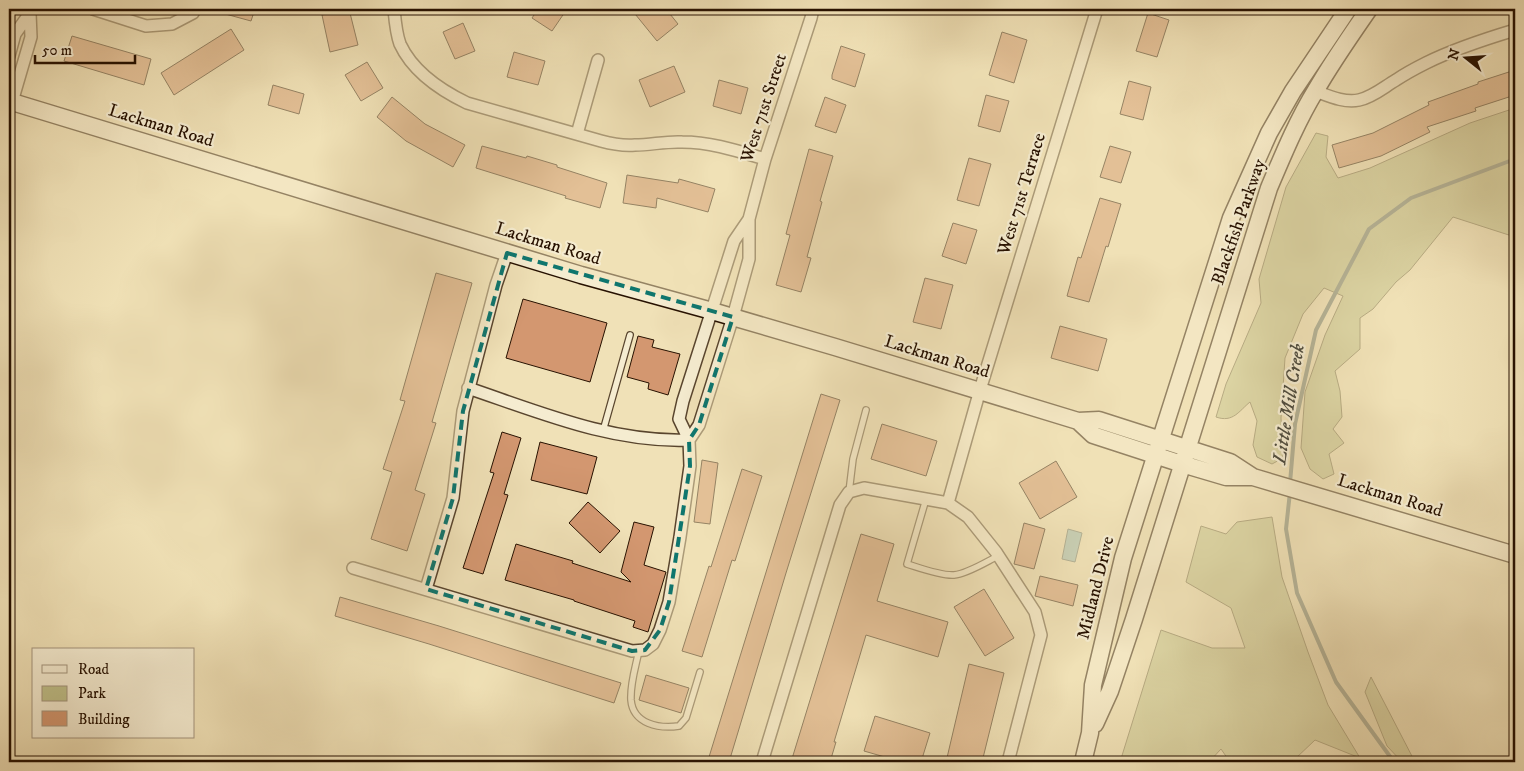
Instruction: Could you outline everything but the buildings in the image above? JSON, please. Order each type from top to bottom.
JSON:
[{"type":"main road","name":"Blackfish Parkway","points":[[1157,447],[1231,218],[1251,171],[1269,133],[1293,91],[1348,9]]},
{"type":"main road","name":"Blackfish Parkway","points":[[1184,456],[1269,188],[1290,139],[1315,91],[1344,44],[1369,9]]},
{"type":"main road","name":"Lackman Road","points":[[11,102],[581,275],[733,317],[980,390],[1078,421],[1093,435],[1157,447],[1184,456],[1226,477],[1253,476],[1515,555]]},
{"type":"main road","name":"Midland Drive","points":[[1083,762],[1090,733],[1093,685],[1116,585],[1157,447]]},
{"type":"main road","name":"Midland Drive","points":[[1090,733],[1110,691],[1184,456]]},
{"type":"street","points":[[93,9],[146,26],[172,24],[194,12],[195,9]]},
{"type":"street","points":[[394,9],[400,43],[409,59],[421,74],[449,94],[468,103],[617,145],[682,142],[720,146],[765,159]]},
{"type":"street","name":"West 71st Street","points":[[689,440],[699,425],[733,317],[749,259],[749,219],[765,159],[813,9]]},
{"type":"street","name":"West 71st Terrace","points":[[948,503],[980,390],[1097,9]]},
{"type":"street","points":[[9,56],[16,34],[31,11]]},
{"type":"street","points":[[11,102],[31,37],[31,11]]},
{"type":"street","points":[[1315,91],[1342,100],[1360,100],[1369,97],[1427,62],[1476,42],[1515,30]]},
{"type":"street","points":[[577,134],[598,60]]},
{"type":"street","name":"West 71st Street","points":[[689,440],[679,419],[683,401],[734,241],[749,219]]},
{"type":"street","points":[[426,589],[453,498],[462,411],[496,285],[507,253]]},
{"type":"street","points":[[353,568],[632,650],[645,650],[653,644],[660,630],[669,602],[690,466],[689,440],[664,441],[603,431],[468,388]]},
{"type":"street","points":[[762,762],[840,506],[849,492],[864,488],[948,503],[968,517],[998,556],[1035,612],[1041,635],[1008,762]]},
{"type":"lane","points":[[603,431],[630,335]]},
{"type":"lane","points":[[849,492],[854,459],[866,410]]},
{"type":"lane","points":[[926,499],[907,564],[948,576],[963,574],[998,556]]},
{"type":"lane","points":[[639,650],[632,684],[631,701],[635,713],[645,722],[658,727],[669,728],[679,726],[686,718],[700,672]]},
{"type":"highlighted area","points":[[507,253],[733,317],[699,425],[689,440],[690,466],[669,602],[660,630],[645,650],[632,651],[426,589],[453,498],[463,411]]},
{"type":"green space","points":[[1515,108],[1515,237],[1453,217],[1410,270],[1396,282],[1373,309],[1360,318],[1360,349],[1335,371],[1340,391],[1342,417],[1333,429],[1344,443],[1329,454],[1334,474],[1323,479],[1310,469],[1301,448],[1305,392],[1325,335],[1343,296],[1324,288],[1303,314],[1285,358],[1281,418],[1283,458],[1272,464],[1257,457],[1253,445],[1257,421],[1250,402],[1231,417],[1216,417],[1226,384],[1261,303],[1259,279],[1286,187],[1316,133],[1328,136],[1326,157],[1338,178],[1370,168],[1470,123]]},
{"type":"green space","points":[[1272,517],[1282,577],[1308,652],[1328,705],[1360,758],[1315,740],[1295,759],[1300,762],[1230,762],[1221,749],[1209,762],[1120,762],[1161,630],[1212,648],[1245,648],[1231,608],[1186,582],[1201,526],[1226,534],[1237,522]]},
{"type":"green space","points":[[1371,677],[1415,762],[1402,762],[1387,746],[1365,692]]},
{"type":"water","points":[[1068,529],[1082,533],[1075,562],[1062,559]]},
{"type":"waterway","name":"Little Mill Creek","points":[[1290,483],[1295,424],[1316,330],[1369,229],[1411,198],[1515,159]]},
{"type":"waterway","name":"Little Mill Creek","points":[[1290,492],[1286,529],[1297,593],[1336,682],[1394,762]]}]
